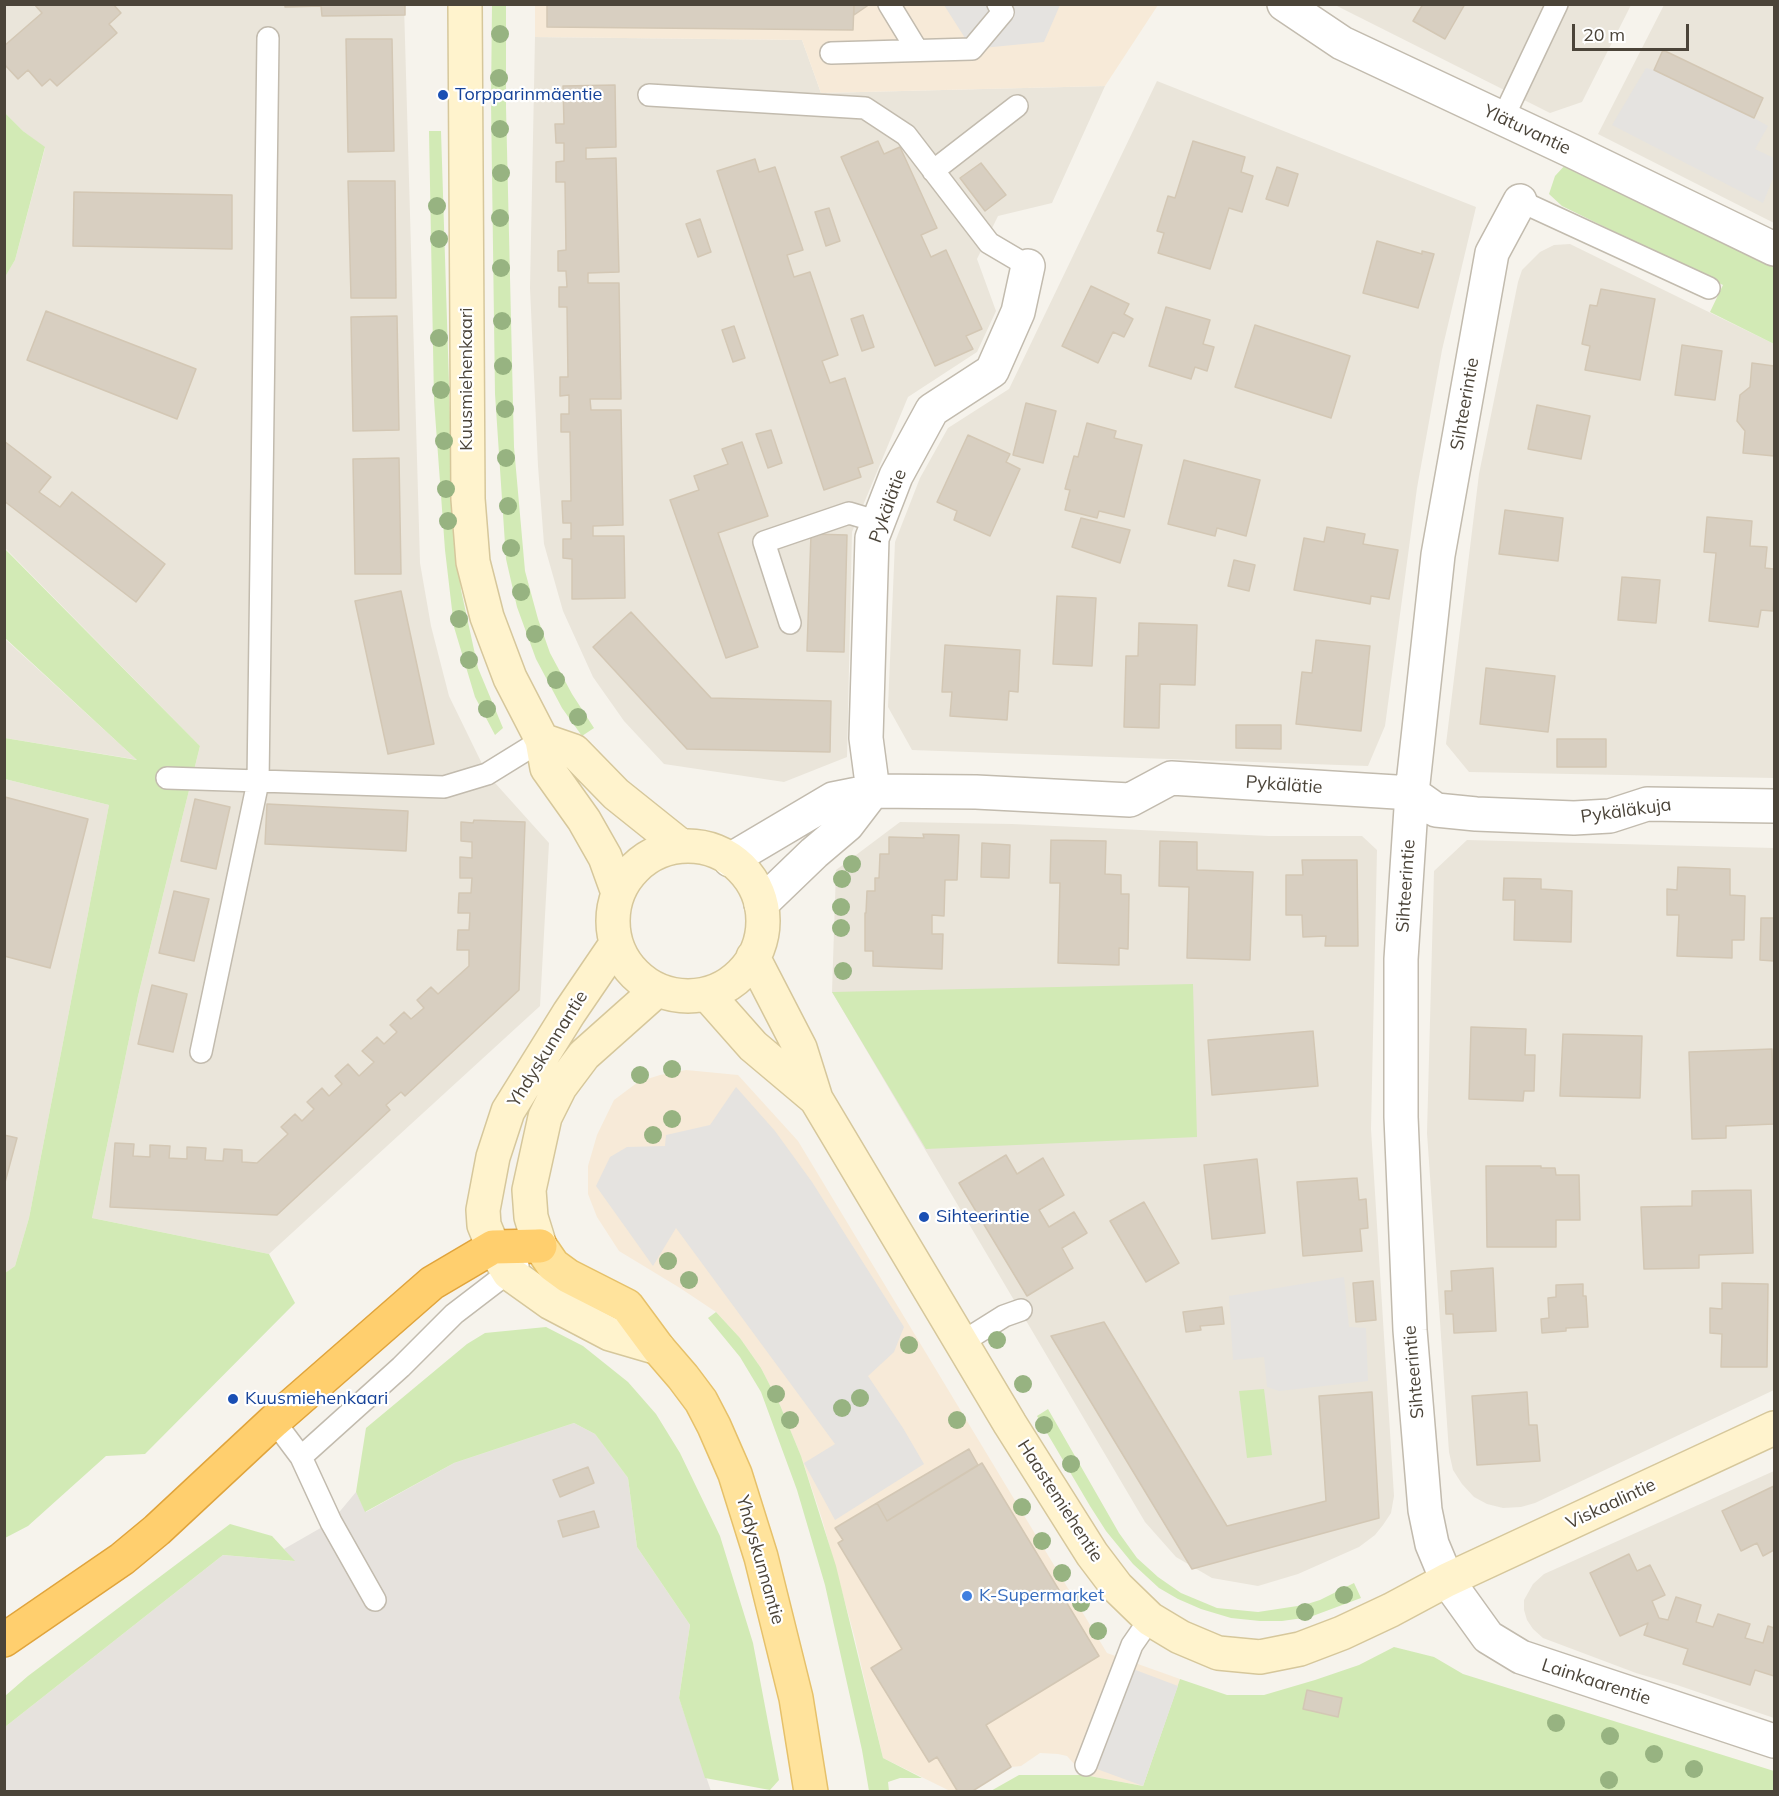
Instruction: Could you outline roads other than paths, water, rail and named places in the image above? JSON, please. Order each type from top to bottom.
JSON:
[{"type":"highway","points":[[4,1641],[130,1552],[157,1530],[274,1421],[432,1283],[540,1246]]},
{"type":"main road","name":"Kuusmiehenkaari","points":[[465,4],[468,499],[473,562],[487,617],[510,678],[542,740],[547,768],[584,820],[605,857],[618,893]]},
{"type":"main road","points":[[542,740],[574,752],[616,794],[681,846]]},
{"type":"main road","points":[[681,846],[702,847],[730,860],[748,876],[761,904],[760,943],[753,957],[745,970],[733,981],[708,994],[687,996],[657,990],[635,974],[624,960],[616,944],[612,919],[618,893],[624,880],[644,860],[681,846]]},
{"type":"main road","name":"Yhdyskunnantie","points":[[501,1260],[484,1225],[483,1210],[493,1157],[508,1111],[569,1013],[616,944]]},
{"type":"main road","name":"Haastemiehentie","points":[[753,957],[800,1048],[816,1099],[961,1342],[1092,1554],[1117,1587],[1150,1619],[1180,1637],[1218,1653],[1260,1657],[1300,1649],[1342,1633],[1447,1580]]},
{"type":"main road","name":"Yhdyskunnantie","points":[[657,990],[584,1055],[560,1087],[545,1117],[529,1190],[531,1217],[540,1246],[553,1265],[568,1276],[627,1306],[701,1401],[714,1426],[735,1474],[761,1557],[796,1698],[811,1791]]},
{"type":"main road","name":"Haastemiehentie","points":[[708,994],[753,1046],[816,1099]]},
{"type":"main road","points":[[501,1260],[551,1303],[610,1334],[658,1348]]},
{"type":"main road","name":"Viskaalintie","points":[[1447,1580],[1774,1428]]},
{"type":"street","name":"Ylätuvantie","points":[[1284,4],[1342,44],[1503,118],[1774,249]]},
{"type":"street","name":"Sihteerintie","points":[[1447,1580],[1432,1544],[1425,1510],[1410,1330],[1401,1117],[1401,967],[1412,793],[1438,555],[1492,254],[1520,201]]},
{"type":"street","name":"Pykälätie","points":[[873,791],[866,738],[872,538],[896,476],[932,410],[992,371],[1018,312],[1028,266]]},
{"type":"street","name":"Pykälätie","points":[[730,860],[833,799],[873,791],[976,792],[1130,800],[1171,778],[1412,793]]},
{"type":"street","points":[[761,904],[847,825],[873,791]]},
{"type":"street","name":"Pykäläkuja","points":[[1412,793],[1436,810],[1574,818],[1610,816],[1647,804],[1774,806]]},
{"type":"street","name":"Lainkaarentie","points":[[1447,1580],[1488,1637],[1521,1658],[1774,1741]]},
{"type":"lane","points":[[889,4],[917,51]]},
{"type":"lane","points":[[1503,118],[1557,4]]},
{"type":"lane","points":[[831,53],[972,49],[1005,7]]},
{"type":"lane","points":[[201,1052],[258,782],[268,38]]},
{"type":"lane","points":[[649,95],[865,108],[906,135],[989,243],[1028,266]]},
{"type":"lane","points":[[933,171],[1017,106]]},
{"type":"lane","points":[[1520,201],[1709,288]]},
{"type":"lane","points":[[790,623],[764,542],[849,513],[879,522]]},
{"type":"lane","points":[[167,778],[444,787],[487,774],[542,740]]},
{"type":"lane","points":[[301,1457],[401,1367],[454,1314],[501,1260]]},
{"type":"lane","points":[[961,1342],[1004,1316],[1021,1310]]},
{"type":"lane","points":[[274,1421],[301,1457],[331,1522],[375,1600]]},
{"type":"lane","points":[[1086,1765],[1132,1645],[1150,1619]]},
{"type":"place","name":"Torpparinmäentie","points":[[443,95]]},
{"type":"place","name":"Sihteerintie","points":[[924,1217]]},
{"type":"place","name":"Kuusmiehenkaari","points":[[233,1399]]},
{"type":"place","name":"K-Supermarket","points":[[967,1596]]}]
